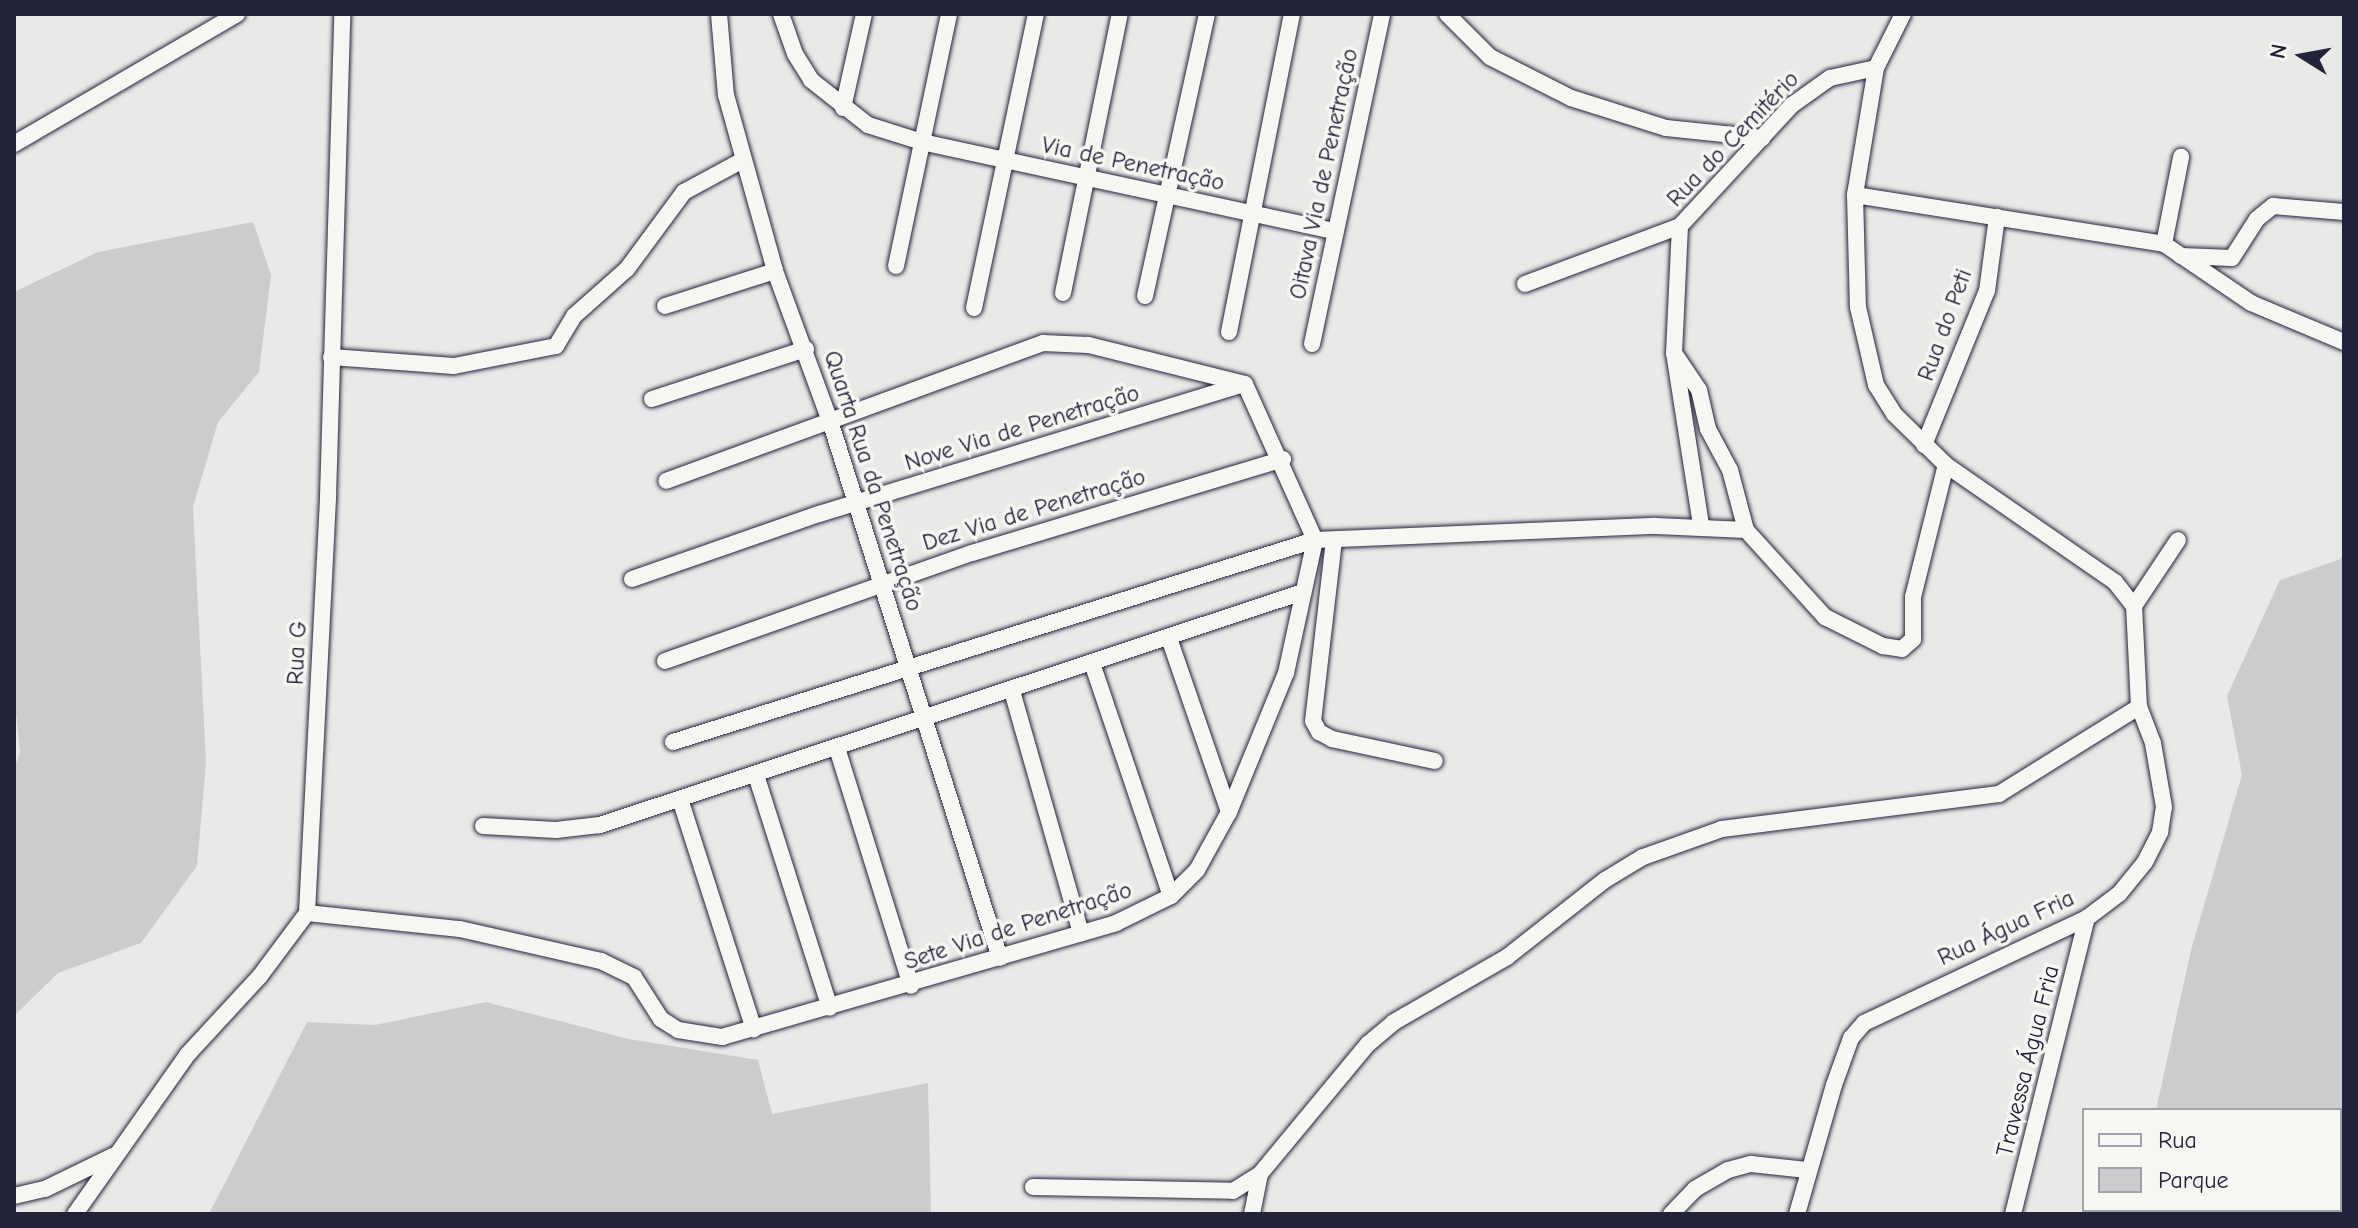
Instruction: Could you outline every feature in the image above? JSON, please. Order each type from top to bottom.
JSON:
[{"type":"street","points":[[14,144],[237,14]]},
{"type":"street","name":"Rua G","points":[[307,913],[342,14]]},
{"type":"street","name":"Quarta Rua da Penetração","points":[[719,14],[726,95],[775,271],[831,424],[1000,958]]},
{"type":"street","name":"Via de Penetração","points":[[781,14],[795,54],[811,80],[868,125],[922,142],[1168,198],[1334,231]]},
{"type":"street","points":[[843,108],[864,14]]},
{"type":"street","points":[[896,266],[949,14]]},
{"type":"street","points":[[974,308],[1036,14]]},
{"type":"street","points":[[1063,293],[1120,14]]},
{"type":"street","points":[[1145,296],[1207,14]]},
{"type":"street","points":[[1229,332],[1292,14]]},
{"type":"street","name":"Oitava Via de Penetração","points":[[1312,344],[1382,14]]},
{"type":"street","points":[[1447,14],[1490,57],[1571,98],[1666,128],[1762,138]]},
{"type":"street","points":[[1903,14],[1876,68],[1855,195],[1855,278],[1868,362],[1886,403],[1946,465],[2124,588],[2134,606],[2178,540]]},
{"type":"street","name":"Rua do Cemitério","points":[[1701,525],[1674,353],[1680,226],[1815,86],[1852,71],[1876,68]]},
{"type":"street","points":[[2164,244],[2181,157]]},
{"type":"street","points":[[331,357],[454,366],[556,346],[574,316],[627,269],[684,192],[743,160]]},
{"type":"street","points":[[1855,195],[2164,244],[2251,303],[2344,342]]},
{"type":"street","points":[[2178,255],[2232,258],[2257,219],[2273,206],[2344,212]]},
{"type":"street","name":"Rua do Peti","points":[[1924,445],[1987,291],[1997,217]]},
{"type":"street","points":[[1525,284],[1680,226]]},
{"type":"street","points":[[665,306],[775,271]]},
{"type":"street","points":[[666,481],[831,424],[976,365],[1058,341],[1245,384],[1283,459],[1315,540]]},
{"type":"street","points":[[652,399],[806,349]]},
{"type":"street","points":[[1674,353],[1699,390],[1708,429],[1730,470],[1746,530],[1825,617],[1894,649],[1904,648],[1913,639],[1913,597],[1946,465]]},
{"type":"street","name":"Nove Via de Penetração","points":[[632,579],[855,505],[1245,384]]},
{"type":"street","name":"Dez Via de Penetração","points":[[665,661],[882,583],[1283,459]]},
{"type":"street","points":[[673,742],[907,665],[1315,540],[1701,525],[1746,530]]},
{"type":"street","name":"Sete Via de Penetração","points":[[307,913],[460,929],[601,961],[634,977],[661,1019],[678,1030],[722,1037],[911,986],[1116,923],[1171,896],[1197,870],[1229,812],[1286,673],[1315,540]]},
{"type":"street","points":[[1334,540],[1313,721],[1319,732],[1332,739],[1435,761]]},
{"type":"street","points":[[483,826],[586,829],[927,720],[1303,592]]},
{"type":"street","name":"Rua Água Fria","points":[[1797,1214],[1807,1170],[1851,1038],[1864,1023],[2087,918],[2119,894],[2145,862],[2160,832],[2162,786],[2139,707],[2134,606]]},
{"type":"street","points":[[1169,638],[1229,812]]},
{"type":"street","points":[[1092,663],[1171,896]]},
{"type":"street","points":[[1012,691],[1081,933]]},
{"type":"street","points":[[1033,1187],[1220,1193],[1260,1174],[1385,1029],[1507,957],[1643,857],[1722,829],[1999,794],[2139,707]]},
{"type":"street","points":[[837,748],[911,986]]},
{"type":"street","points":[[756,775],[830,1008]]},
{"type":"street","points":[[680,799],[754,1029]]},
{"type":"street","points":[[75,1214],[188,1054],[260,976],[307,913]]},
{"type":"street","name":"Travessa Água Fria","points":[[2013,1214],[2087,918]]},
{"type":"street","points":[[14,1196],[45,1189],[114,1156]]},
{"type":"street","points":[[1671,1214],[1695,1189],[1728,1170],[1751,1164],[1807,1170]]},
{"type":"street","points":[[1252,1214],[1260,1174]]},
{"type":"green space","points":[[253,222],[271,275],[259,372],[218,422],[193,507],[206,762],[197,866],[141,943],[58,973],[14,1016],[14,769],[20,752],[14,694],[14,292],[98,252]]},
{"type":"green space","points":[[2344,547],[2344,1214],[2133,1214],[2342,1212],[2342,1108],[2156,1108],[2191,950],[2242,775],[2227,696],[2280,580],[2341,559]]},
{"type":"green space","points":[[486,1002],[629,1039],[758,1060],[772,1114],[928,1083],[931,1214],[209,1214],[307,1022],[375,1025]]}]
